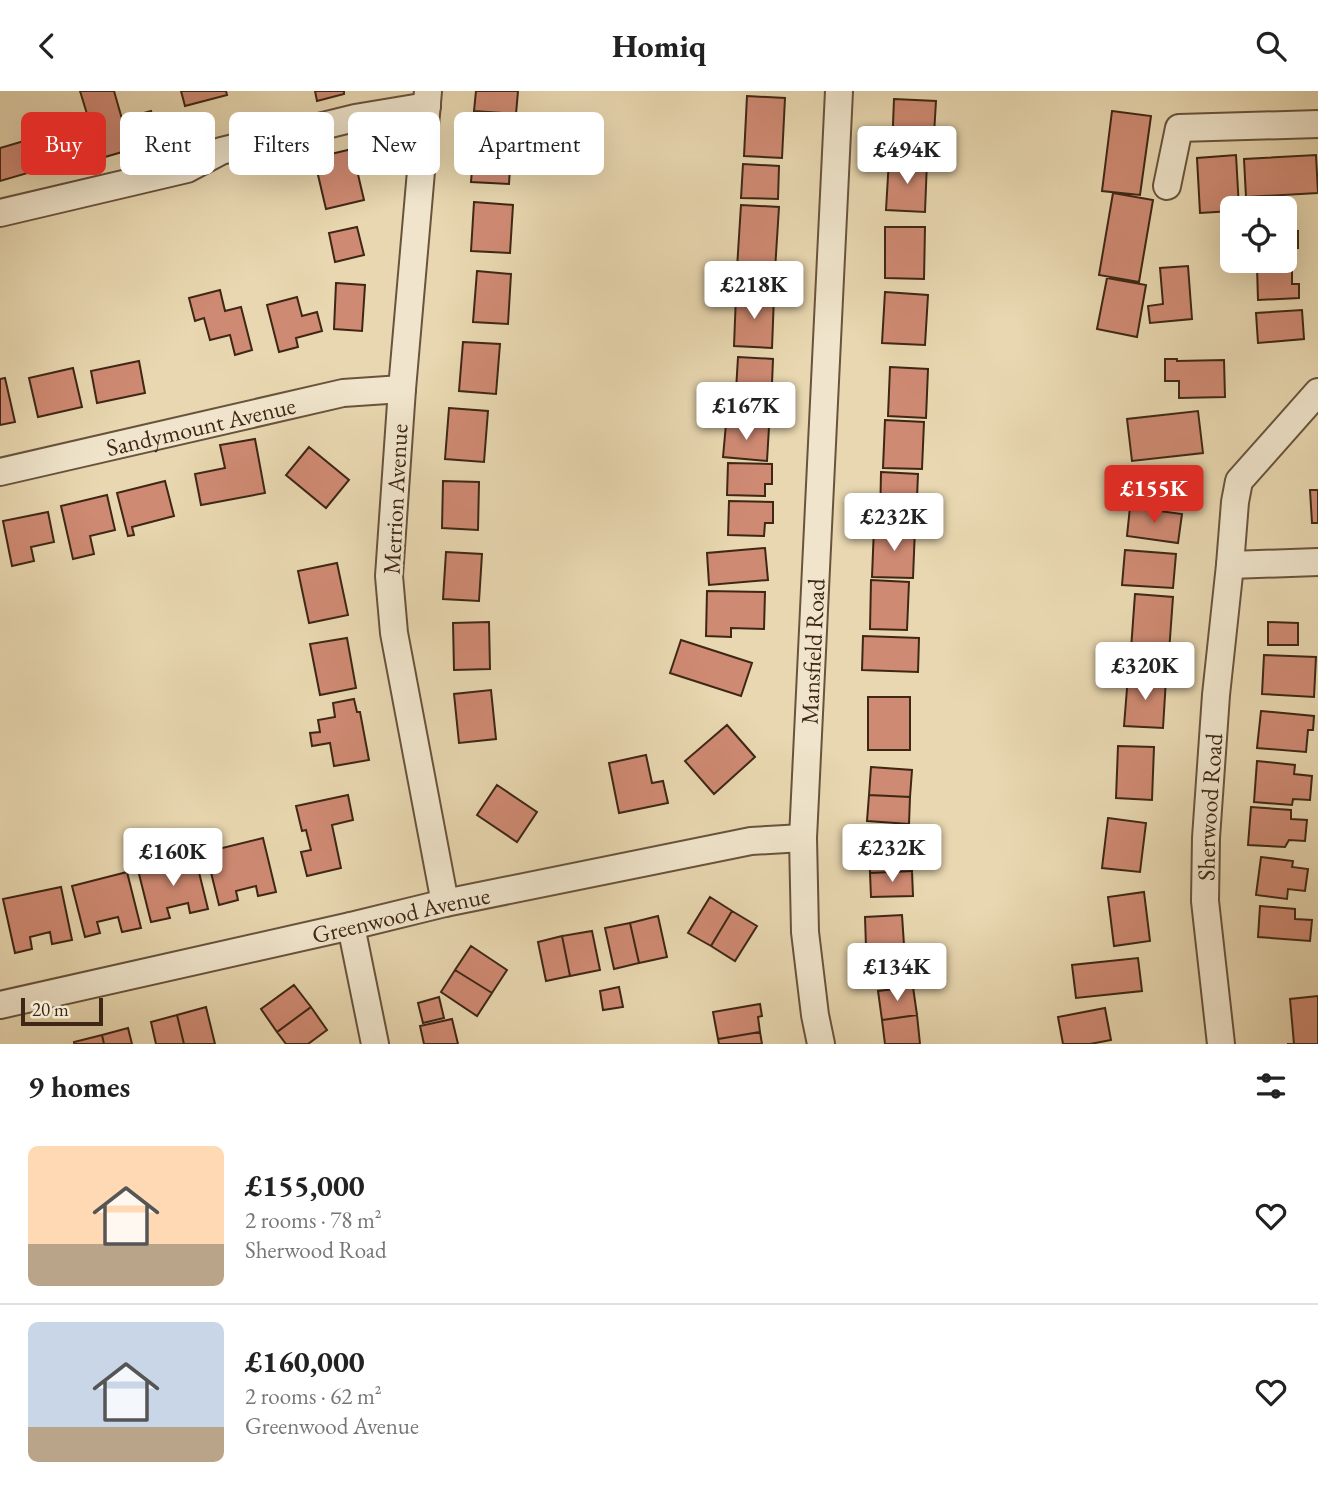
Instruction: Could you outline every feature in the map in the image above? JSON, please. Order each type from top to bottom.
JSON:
[{"type":"street","name":"Mansfield Road","points":[[821,1044],[805,932],[803,838],[839,91]]},
{"type":"street","points":[[0,213],[187,169],[221,151],[428,98]]},
{"type":"street","name":"Merrion Avenue","points":[[428,98],[402,389],[389,576],[394,633],[445,903]]},
{"type":"street","points":[[1167,186],[1179,128],[1318,124]]},
{"type":"street","name":"Sandymount Avenue","points":[[0,472],[343,393],[402,389]]},
{"type":"street","name":"Sherwood Road","points":[[1221,1044],[1205,901],[1206,851],[1216,695],[1235,502],[1239,481],[1318,392]]},
{"type":"street","points":[[1230,565],[1318,562]]},
{"type":"street","name":"Greenwood Avenue","points":[[0,1005],[445,903],[751,841],[803,838]]},
{"type":"street","points":[[351,926],[375,1044]]},
{"type":"building","points":[[80,91],[114,91],[120,112],[120,153],[106,157],[106,112],[86,112]]},
{"type":"building","points":[[181,91],[226,91],[227,95],[185,106]]},
{"type":"building","points":[[315,91],[344,91],[344,94],[317,101]]},
{"type":"building","points":[[476,91],[518,91],[516,112],[474,111]]},
{"type":"building","points":[[747,96],[785,98],[782,158],[744,156]]},
{"type":"building","points":[[894,99],[936,101],[933,151],[892,149]]},
{"type":"building","points":[[1112,111],[1151,116],[1140,195],[1102,191]]},
{"type":"building","points":[[21,142],[21,175],[0,181],[0,148]]},
{"type":"building","points":[[348,150],[348,175],[358,175],[364,200],[326,209],[318,175],[334,175],[334,153]]},
{"type":"building","points":[[1236,155],[1238,196],[1220,196],[1220,212],[1200,213],[1197,158]]},
{"type":"building","points":[[1316,155],[1318,193],[1246,196],[1244,159]]},
{"type":"building","points":[[889,159],[927,161],[925,212],[886,210]]},
{"type":"building","points":[[743,164],[779,166],[778,199],[741,198]]},
{"type":"building","points":[[472,175],[510,175],[509,184],[471,182]]},
{"type":"building","points":[[1113,193],[1153,200],[1139,282],[1099,275]]},
{"type":"building","points":[[474,202],[513,205],[510,253],[471,251]]},
{"type":"building","points":[[741,205],[779,207],[774,286],[736,284]]},
{"type":"building","points":[[357,227],[364,255],[335,262],[329,233]]},
{"type":"building","points":[[885,227],[925,227],[924,279],[885,278]]},
{"type":"building","points":[[1188,266],[1192,319],[1150,323],[1148,306],[1163,304],[1160,268]]},
{"type":"building","points":[[477,271],[511,274],[508,324],[473,322]]},
{"type":"building","points":[[1257,273],[1292,273],[1292,284],[1299,284],[1299,298],[1258,300]]},
{"type":"building","points":[[1107,278],[1146,285],[1137,337],[1097,329]]},
{"type":"building","points":[[336,283],[365,285],[362,331],[334,329]]},
{"type":"building","points":[[220,290],[225,311],[241,307],[252,350],[235,355],[230,335],[210,340],[204,318],[195,321],[189,298]]},
{"type":"building","points":[[885,292],[928,295],[925,345],[882,343]]},
{"type":"building","points":[[736,295],[774,296],[772,348],[734,346]]},
{"type":"building","points":[[297,297],[302,316],[317,312],[322,331],[296,338],[298,347],[279,352],[267,305]]},
{"type":"building","points":[[1302,310],[1304,339],[1258,343],[1256,313]]},
{"type":"building","points":[[463,342],[500,344],[496,394],[459,391]]},
{"type":"building","points":[[738,357],[773,359],[771,408],[735,407]]},
{"type":"building","points":[[1165,359],[1224,360],[1225,397],[1179,398],[1179,381],[1165,381]]},
{"type":"building","points":[[139,361],[145,393],[97,403],[91,371]]},
{"type":"building","points":[[890,367],[928,369],[926,418],[888,416]]},
{"type":"building","points":[[73,368],[82,407],[38,417],[29,378]]},
{"type":"building","points":[[5,378],[15,422],[0,425],[0,379]]},
{"type":"building","points":[[449,408],[488,411],[484,462],[445,459]]},
{"type":"building","points":[[1198,411],[1203,453],[1132,461],[1127,419]]},
{"type":"building","points":[[885,420],[924,422],[922,469],[883,468]]},
{"type":"building","points":[[726,424],[769,427],[767,461],[723,457]]},
{"type":"building","points":[[255,439],[265,493],[201,505],[195,474],[225,468],[220,445]]},
{"type":"building","points":[[309,447],[349,480],[326,508],[286,475]]},
{"type":"building","points":[[728,463],[772,464],[772,484],[765,484],[765,496],[727,495]]},
{"type":"building","points":[[1134,468],[1188,476],[1183,506],[1129,498]]},
{"type":"building","points":[[881,472],[918,474],[916,522],[880,521]]},
{"type":"building","points":[[165,481],[174,516],[132,527],[134,535],[128,536],[117,493]]},
{"type":"building","points":[[443,481],[479,482],[478,530],[442,528]]},
{"type":"building","points":[[1310,490],[1318,490],[1318,523],[1312,523]]},
{"type":"building","points":[[107,495],[115,530],[90,536],[94,554],[73,559],[61,506]]},
{"type":"building","points":[[729,501],[773,502],[773,523],[765,523],[764,536],[728,535]]},
{"type":"building","points":[[1130,507],[1182,514],[1178,543],[1127,536]]},
{"type":"building","points":[[48,512],[54,542],[31,547],[34,561],[12,566],[3,521]]},
{"type":"building","points":[[874,527],[915,528],[913,578],[872,577]]},
{"type":"building","points":[[765,548],[768,580],[709,585],[707,553]]},
{"type":"building","points":[[1125,550],[1176,554],[1173,588],[1122,585]]},
{"type":"building","points":[[446,552],[482,554],[479,601],[443,599]]},
{"type":"building","points":[[337,563],[348,615],[309,623],[298,571]]},
{"type":"building","points":[[871,580],[909,582],[907,630],[870,629]]},
{"type":"building","points":[[707,591],[765,592],[764,629],[731,628],[731,637],[706,636]]},
{"type":"building","points":[[1135,594],[1173,597],[1168,666],[1130,663]]},
{"type":"building","points":[[489,622],[490,669],[454,670],[453,623]]},
{"type":"building","points":[[1268,622],[1298,623],[1298,645],[1268,645]]},
{"type":"building","points":[[863,636],[919,638],[918,672],[862,670]]},
{"type":"building","points":[[347,638],[356,688],[320,695],[310,644]]},
{"type":"building","points":[[681,640],[752,663],[741,696],[670,673]]},
{"type":"building","points":[[1264,655],[1316,657],[1314,697],[1262,694]]},
{"type":"building","points":[[1128,676],[1166,679],[1163,728],[1124,726]]},
{"type":"building","points":[[491,690],[496,739],[459,743],[454,694]]},
{"type":"building","points":[[868,697],[910,697],[910,750],[868,750]]},
{"type":"building","points":[[354,699],[357,712],[360,712],[369,760],[334,766],[330,743],[312,746],[310,733],[320,732],[318,720],[335,717],[333,703]]},
{"type":"building","points":[[1261,711],[1314,716],[1313,730],[1308,730],[1306,752],[1257,748]]},
{"type":"building","points":[[727,725],[755,757],[714,794],[685,761]]},
{"type":"building","points":[[1118,746],[1154,747],[1152,800],[1116,798]]},
{"type":"building","points":[[646,755],[652,783],[663,781],[668,803],[619,813],[609,763]]},
{"type":"building","points":[[1257,761],[1295,765],[1294,774],[1312,776],[1310,800],[1293,799],[1292,805],[1254,802]]},
{"type":"building","points":[[871,767],[912,770],[910,797],[869,795]]},
{"type":"building","points":[[497,785],[537,812],[517,842],[477,815]]},
{"type":"building","points":[[348,795],[353,820],[332,825],[341,868],[307,876],[301,852],[311,850],[306,830],[302,831],[296,806]]},
{"type":"building","points":[[869,795],[910,797],[909,824],[867,821]]},
{"type":"building","points":[[1251,807],[1291,810],[1291,819],[1307,820],[1305,841],[1289,840],[1285,847],[1248,845]]},
{"type":"building","points":[[1108,818],[1146,823],[1140,872],[1102,868]]},
{"type":"building","points":[[263,838],[276,892],[258,896],[256,886],[236,891],[238,900],[219,905],[206,852]]},
{"type":"building","points":[[910,841],[912,871],[870,873],[869,843]]},
{"type":"building","points":[[195,856],[208,909],[190,913],[188,903],[167,908],[170,918],[151,922],[138,870]]},
{"type":"building","points":[[1261,857],[1293,861],[1292,867],[1308,869],[1305,891],[1288,889],[1287,899],[1256,895]]},
{"type":"building","points":[[912,871],[913,896],[871,897],[870,873]]},
{"type":"building","points":[[127,872],[141,928],[122,932],[118,917],[97,922],[100,933],[85,937],[72,886]]},
{"type":"building","points":[[61,887],[72,940],[52,944],[50,932],[30,937],[32,949],[15,953],[3,899]]},
{"type":"building","points":[[1144,892],[1150,941],[1114,946],[1108,897]]},
{"type":"building","points":[[710,897],[732,911],[711,946],[688,933]]},
{"type":"building","points":[[1260,906],[1295,909],[1295,919],[1312,920],[1310,941],[1258,937]]},
{"type":"building","points":[[732,911],[757,926],[735,961],[711,946]]},
{"type":"building","points":[[902,915],[904,945],[866,947],[865,917]]},
{"type":"building","points":[[658,916],[667,957],[639,963],[630,923]]},
{"type":"building","points":[[630,923],[639,963],[614,969],[605,928]]},
{"type":"building","points":[[592,931],[600,970],[570,976],[562,936]]},
{"type":"building","points":[[562,936],[570,976],[546,981],[538,942]]},
{"type":"building","points":[[904,945],[905,969],[868,971],[866,947]]},
{"type":"building","points":[[471,946],[507,970],[492,993],[455,970]]},
{"type":"building","points":[[1138,958],[1142,991],[1076,998],[1072,965]]},
{"type":"building","points":[[455,970],[492,993],[477,1016],[441,992]]},
{"type":"building","points":[[294,985],[311,1007],[277,1032],[261,1009]]},
{"type":"building","points":[[619,987],[623,1007],[603,1010],[600,991]]},
{"type":"building","points":[[913,987],[917,1015],[882,1020],[878,991]]},
{"type":"building","points":[[1318,996],[1318,1044],[1294,1044],[1290,999]]},
{"type":"building","points":[[439,997],[444,1018],[423,1023],[418,1003]]},
{"type":"building","points":[[760,1004],[760,1032],[718,1039],[713,1012]]},
{"type":"building","points":[[206,1007],[215,1044],[184,1044],[177,1015]]},
{"type":"building","points":[[311,1007],[327,1030],[308,1044],[286,1044],[277,1032]]},
{"type":"building","points":[[1105,1008],[1111,1040],[1090,1044],[1063,1044],[1058,1017]]},
{"type":"building","points":[[177,1015],[184,1044],[156,1044],[151,1022]]},
{"type":"building","points":[[917,1015],[920,1044],[885,1044],[882,1020]]},
{"type":"building","points":[[452,1019],[458,1044],[424,1044],[420,1026]]},
{"type":"building","points":[[128,1028],[132,1044],[104,1044],[102,1035]]},
{"type":"building","points":[[760,1032],[762,1044],[719,1044],[718,1039]]},
{"type":"building","points":[[102,1035],[104,1044],[74,1044],[74,1042]]}]
